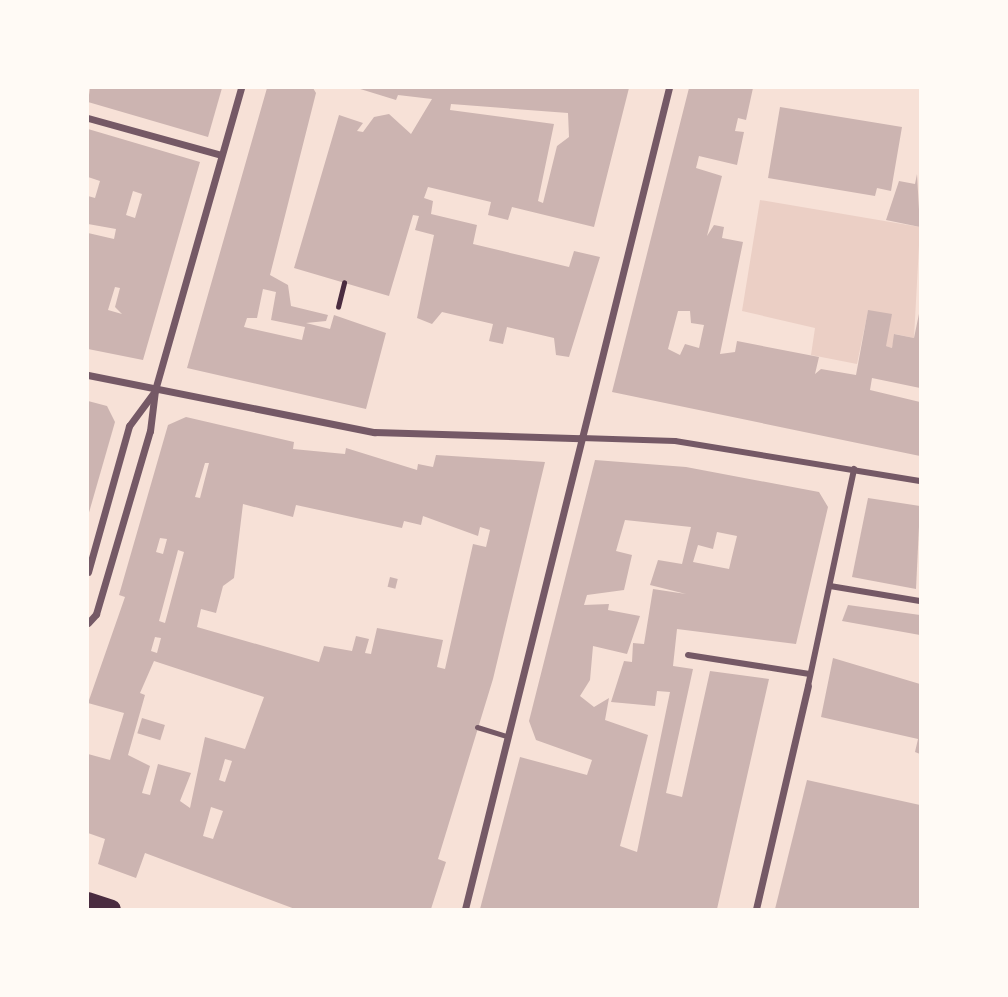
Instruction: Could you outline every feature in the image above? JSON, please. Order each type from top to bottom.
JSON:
[{"type":"main road","points":[[88,901],[112,909]]},
{"type":"street","points":[[88,623],[96,614],[150,432],[155,390],[241,88]]},
{"type":"street","points":[[465,909],[668,88]]},
{"type":"street","points":[[88,118],[221,155]]},
{"type":"street","points":[[88,375],[374,432],[676,441],[920,481]]},
{"type":"street","points":[[88,572],[129,426],[155,390]]},
{"type":"street","points":[[756,909],[808,686],[854,469]]},
{"type":"street","points":[[830,586],[920,601]]},
{"type":"street","points":[[688,655],[810,674]]},
{"type":"lane","points":[[477,727],[508,736]]},
{"type":"path","points":[[338,306],[344,283]]},
{"type":"shaded area","points":[[760,200],[920,227],[914,338],[895,334],[892,348],[886,346],[868,311],[857,364],[811,355],[815,328],[742,311]]},
{"type":"building","points":[[90,88],[222,88],[208,137],[88,102]]},
{"type":"building","points":[[267,88],[313,88],[316,93],[270,275],[288,285],[291,306],[328,315],[326,321],[306,323],[330,329],[334,315],[386,333],[366,409],[187,368]],"holes":[[[263,289],[276,292],[271,320],[305,327],[302,340],[244,327],[247,318],[257,318]]]},
{"type":"building","points":[[357,88],[629,88],[594,227],[512,207],[508,220],[488,215],[491,202],[428,187],[424,198],[433,201],[431,214],[477,225],[473,244],[569,267],[574,251],[600,257],[569,357],[556,355],[554,338],[507,327],[503,344],[489,341],[493,324],[442,312],[432,324],[417,318],[434,235],[415,230],[419,216],[413,215],[389,296],[294,268],[339,115],[363,123],[357,131],[363,132],[374,117],[389,114],[411,134],[432,99],[398,95],[396,100]],"holes":[[[451,104],[568,113],[569,137],[557,146],[543,203],[538,201],[554,124],[450,110]]]},
{"type":"building","points":[[689,88],[753,88],[746,120],[738,118],[735,131],[744,132],[737,165],[699,156],[696,168],[722,176],[707,236],[714,225],[724,227],[722,238],[743,242],[720,354],[735,352],[737,341],[819,357],[815,374],[821,369],[856,375],[868,310],[892,314],[886,346],[892,348],[894,334],[914,338],[920,309],[920,388],[872,378],[870,390],[920,402],[920,456],[612,392]],"holes":[[[678,311],[690,311],[691,323],[704,325],[699,348],[685,344],[680,355],[668,349]]]},
{"type":"building","points":[[780,107],[902,127],[891,191],[877,188],[875,196],[768,178]]},
{"type":"building","points":[[88,129],[200,162],[143,360],[88,349],[88,233],[114,239],[116,229],[88,224],[88,196],[95,198],[100,181],[88,177]],"holes":[[[133,191],[142,194],[135,218],[126,215]],[[115,287],[120,288],[115,307],[122,314],[108,310]]]},
{"type":"building","points":[[917,174],[920,227],[886,220],[899,181],[915,184]]},
{"type":"building","points":[[88,401],[107,406],[115,422],[88,516]]},
{"type":"building","points":[[186,417],[294,442],[293,449],[345,454],[346,448],[417,470],[418,464],[433,467],[436,455],[545,462],[493,679],[438,859],[446,862],[431,909],[295,909],[145,853],[136,878],[98,864],[105,839],[88,833],[88,754],[110,760],[124,713],[88,703],[125,597],[119,595],[168,425]],"holes":[[[205,463],[209,463],[200,498],[195,497]],[[243,504],[293,517],[296,505],[402,528],[404,521],[421,525],[423,516],[478,536],[480,527],[490,530],[486,547],[473,544],[445,669],[437,667],[443,640],[377,628],[371,654],[365,653],[369,639],[356,636],[352,651],[324,646],[319,662],[197,627],[201,609],[216,613],[223,586],[234,578]],[[160,538],[167,539],[163,554],[156,552]],[[178,550],[184,552],[165,623],[159,621]],[[155,637],[161,638],[157,653],[151,651]],[[154,661],[264,697],[245,749],[205,737],[190,808],[180,801],[191,773],[158,764],[150,795],[142,793],[150,766],[128,755],[145,695],[140,693]],[[225,759],[232,761],[225,782],[219,780]],[[211,807],[223,811],[213,839],[203,836]]]},
{"type":"building","points":[[595,460],[686,467],[819,492],[828,507],[796,644],[677,629],[673,666],[693,669],[666,793],[682,797],[710,671],[769,679],[717,909],[480,909],[520,757],[587,775],[592,760],[536,740],[529,721]],"holes":[[[625,520],[691,527],[682,564],[658,560],[650,585],[686,594],[653,589],[644,644],[633,643],[632,662],[624,661],[611,702],[655,706],[657,691],[670,692],[637,852],[620,846],[648,735],[605,720],[609,698],[594,707],[580,696],[590,680],[593,646],[627,654],[640,616],[608,610],[609,604],[584,605],[587,595],[624,590],[632,555],[616,551]],[[717,532],[737,536],[729,569],[693,562],[698,545],[713,549]]]},
{"type":"building","points":[[868,498],[920,506],[916,589],[852,577]]},
{"type":"building","points":[[390,577],[398,579],[395,589],[388,587]]},
{"type":"building","points":[[848,605],[920,615],[920,635],[842,621]]},
{"type":"building","points":[[833,658],[920,684],[920,754],[915,752],[918,739],[821,717]]},
{"type":"building","points":[[142,718],[165,725],[160,740],[137,733]]},
{"type":"building","points":[[807,780],[920,805],[920,909],[775,909]]}]
